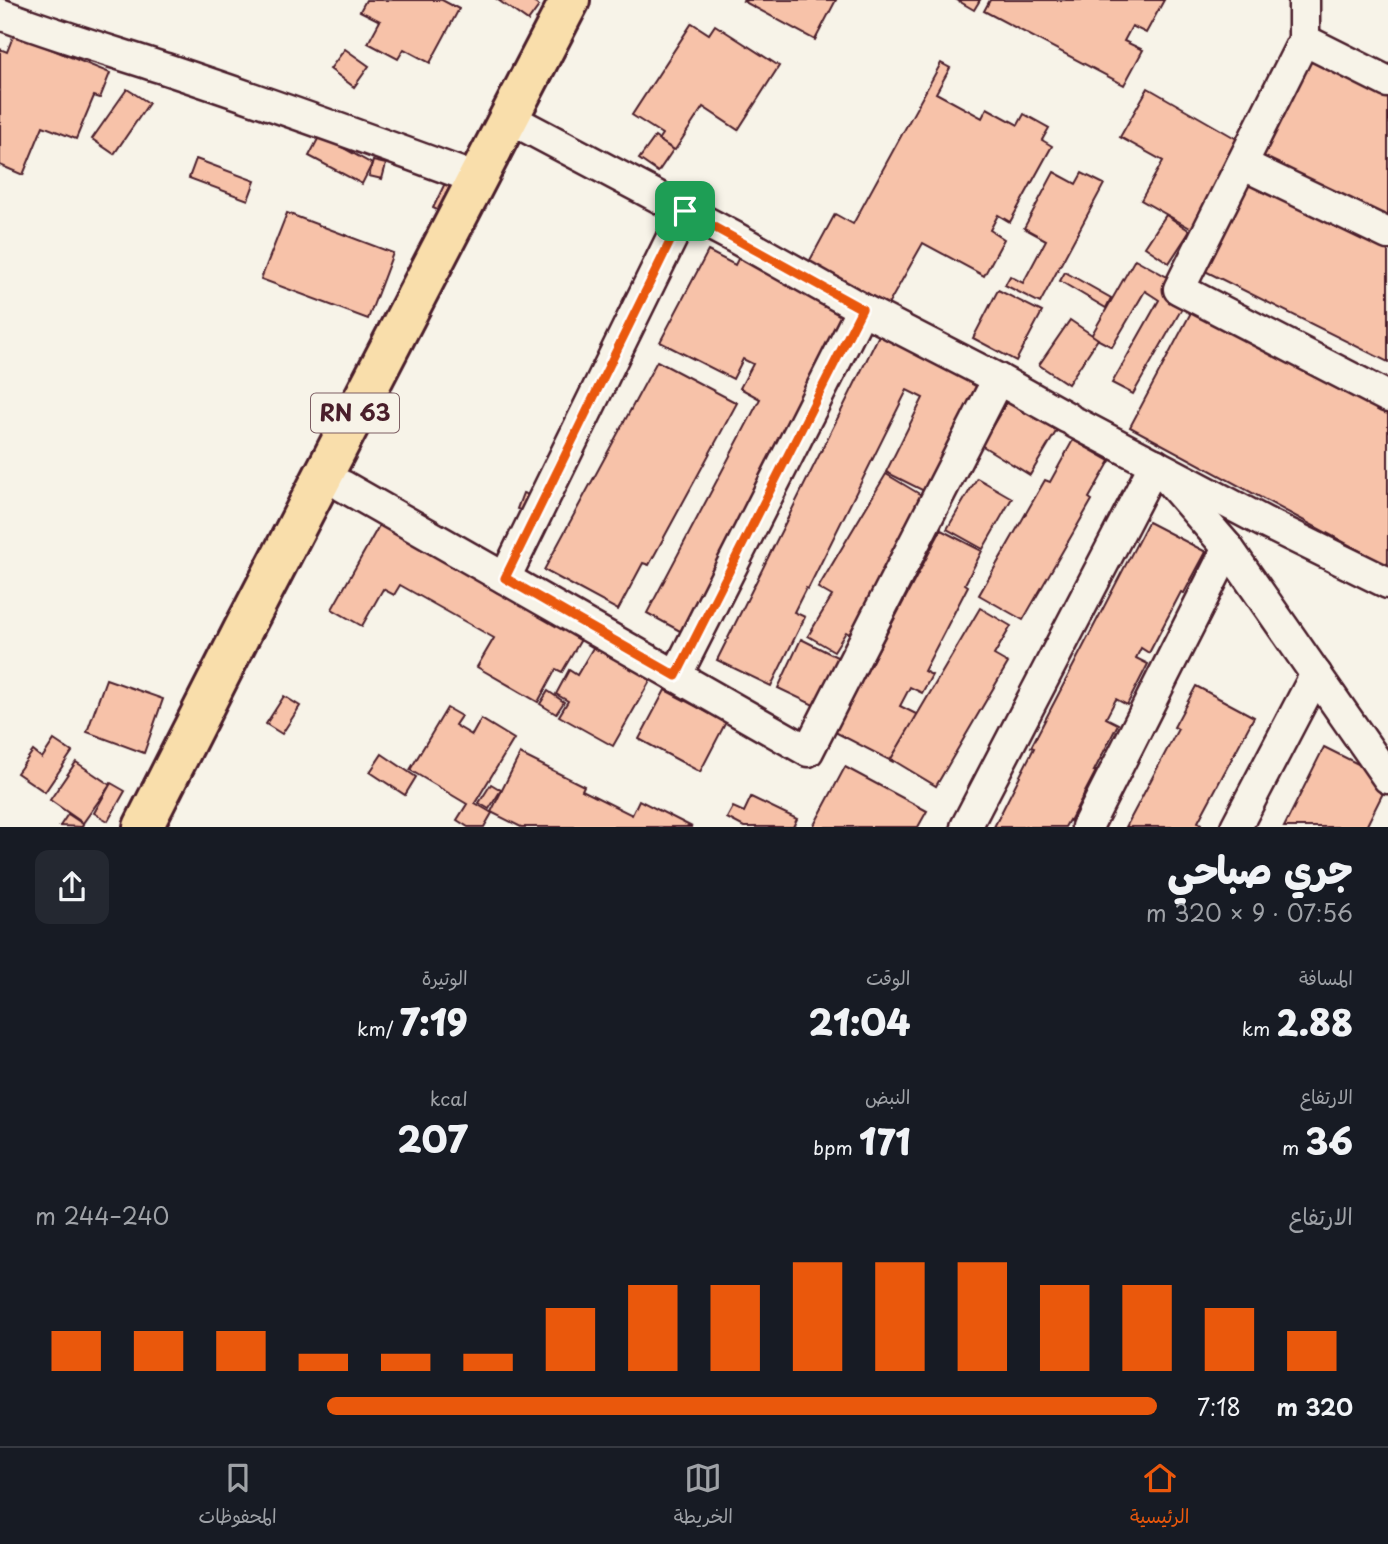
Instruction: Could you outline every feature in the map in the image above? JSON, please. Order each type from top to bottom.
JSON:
[{"type":"main road","name":"RN 63","points":[[143,827],[570,0]]},
{"type":"street","points":[[1304,0],[1304,40],[1179,289],[1388,397]]},
{"type":"street","points":[[0,14],[342,129],[477,179]]},
{"type":"street","points":[[1304,40],[1388,82]]},
{"type":"street","points":[[509,118],[1266,523],[1388,583]]},
{"type":"street","points":[[1242,164],[1388,234]]},
{"type":"street","points":[[505,578],[685,211]]},
{"type":"street","points":[[676,676],[862,309]]},
{"type":"street","points":[[343,486],[808,751],[998,379]]},
{"type":"street","points":[[1155,464],[1228,548],[1388,778]]},
{"type":"street","points":[[965,827],[1155,464]]},
{"type":"street","points":[[1087,827],[1228,548]]},
{"type":"street","points":[[1236,827],[1316,674]]},
{"type":"building","points":[[366,0],[442,0],[459,9],[430,63],[404,49],[398,59],[368,43],[380,21],[360,11]]},
{"type":"building","points":[[498,0],[530,0],[539,6],[528,21]]},
{"type":"building","points":[[744,0],[836,0],[815,40]]},
{"type":"building","points":[[957,0],[980,0],[974,10]]},
{"type":"building","points":[[990,0],[1164,0],[1146,33],[1132,26],[1124,41],[1143,50],[1124,85],[984,11]]},
{"type":"building","points":[[692,23],[709,34],[715,25],[779,66],[738,130],[703,107],[675,150],[658,140],[662,134],[632,115]]},
{"type":"building","points":[[14,34],[110,73],[100,98],[94,96],[76,139],[43,126],[23,175],[0,165],[0,49],[7,52]]},
{"type":"building","points":[[345,49],[369,66],[354,87],[330,69]]},
{"type":"building","points":[[1309,58],[1388,96],[1388,219],[1260,157]]},
{"type":"building","points":[[941,63],[950,68],[936,93],[982,118],[987,108],[1018,125],[1024,114],[1049,128],[1042,140],[1052,146],[1010,222],[998,215],[990,230],[1004,239],[984,276],[923,243],[888,305],[809,262],[835,214],[853,224]]},
{"type":"building","points":[[1148,88],[1249,146],[1199,233],[1141,200],[1163,161],[1120,137]]},
{"type":"building","points":[[127,89],[149,103],[114,154],[92,139]]},
{"type":"building","points":[[320,135],[372,164],[362,184],[309,156]]},
{"type":"building","points":[[655,137],[673,150],[658,172],[639,159]]},
{"type":"building","points":[[196,159],[255,181],[248,200],[189,178]]},
{"type":"building","points":[[373,161],[386,164],[382,179],[369,176]]},
{"type":"building","points":[[1054,172],[1076,184],[1082,173],[1104,184],[1040,303],[1005,285],[1010,276],[1023,283],[1046,240],[1024,228]]},
{"type":"building","points":[[1252,178],[1388,245],[1388,362],[1205,271]]},
{"type":"building","points":[[446,181],[467,191],[454,218],[433,208]]},
{"type":"building","points":[[287,213],[393,253],[368,319],[261,279]]},
{"type":"building","points":[[1166,215],[1190,231],[1169,263],[1145,247]]},
{"type":"building","points":[[708,251],[735,265],[740,255],[850,314],[691,637],[647,613],[760,399],[740,388],[753,364],[743,359],[733,379],[660,342]]},
{"type":"building","points":[[1135,259],[1192,291],[1133,394],[1112,383],[1159,300],[1145,291],[1112,347],[1091,336]]},
{"type":"building","points":[[1065,272],[1111,298],[1106,308],[1060,281]]},
{"type":"building","points":[[998,290],[1042,312],[1016,361],[973,338]]},
{"type":"building","points":[[1195,305],[1388,409],[1388,566],[1130,427]]},
{"type":"building","points":[[1070,320],[1098,339],[1068,384],[1039,365]]},
{"type":"building","points":[[884,325],[991,376],[932,495],[886,472],[923,398],[907,390],[794,612],[805,617],[771,686],[717,660]]},
{"type":"building","points":[[657,361],[737,403],[649,565],[643,563],[618,610],[544,570]]},
{"type":"building","points":[[1008,400],[1057,430],[1030,475],[981,445]]},
{"type":"building","points":[[1073,440],[1110,461],[1089,498],[1092,500],[1023,620],[979,595],[1045,480],[1050,482]]},
{"type":"building","points":[[886,474],[933,502],[853,636],[846,632],[834,651],[808,636],[832,596],[818,588]]},
{"type":"building","points":[[977,478],[1012,498],[983,549],[947,529]]},
{"type":"building","points":[[523,493],[540,499],[535,515],[517,509]]},
{"type":"building","points":[[385,515],[583,636],[562,672],[556,669],[538,702],[477,667],[494,638],[400,585],[394,595],[383,589],[362,626],[332,609]]},
{"type":"building","points":[[1148,522],[1206,552],[1184,593],[1181,592],[1149,653],[1141,648],[1136,658],[1148,664],[1127,705],[1116,699],[1106,718],[1118,724],[1096,771],[1065,827],[994,827],[1034,748],[1031,747]]},
{"type":"building","points":[[941,530],[982,551],[965,584],[968,586],[924,671],[932,675],[922,693],[910,687],[900,706],[918,715],[893,762],[835,732]]},
{"type":"building","points":[[980,608],[1011,626],[994,655],[1008,663],[936,786],[891,759]]},
{"type":"building","points":[[801,639],[847,662],[824,710],[778,688]]},
{"type":"building","points":[[597,641],[654,674],[613,746],[559,716],[568,701],[556,694],[569,670],[577,675]]},
{"type":"building","points":[[106,679],[163,699],[144,753],[87,732]]},
{"type":"building","points":[[1196,686],[1254,717],[1198,822],[1200,827],[1126,827],[1178,729],[1174,727]]},
{"type":"building","points":[[665,690],[726,722],[700,772],[639,739]]},
{"type":"building","points":[[548,691],[564,702],[556,714],[540,704]]},
{"type":"building","points":[[284,696],[300,706],[282,734],[266,724]]},
{"type":"building","points":[[447,708],[461,716],[455,725],[472,735],[481,719],[514,739],[475,803],[492,813],[484,827],[468,827],[457,820],[467,804],[410,770]]},
{"type":"building","points":[[54,740],[72,752],[45,792],[17,773],[33,751],[42,758]]},
{"type":"building","points":[[1324,747],[1388,779],[1366,827],[1284,827]]},
{"type":"building","points":[[382,754],[416,777],[405,795],[370,772]]},
{"type":"building","points":[[520,754],[584,786],[582,790],[632,815],[639,800],[692,827],[521,827],[491,812]]},
{"type":"building","points":[[76,762],[110,785],[83,823],[50,800]]},
{"type":"building","points":[[845,767],[927,811],[918,827],[813,827]]},
{"type":"building","points":[[111,783],[125,791],[108,821],[94,813]]},
{"type":"building","points":[[491,784],[501,790],[489,809],[479,803]]},
{"type":"building","points":[[751,797],[797,819],[793,827],[744,827],[727,818],[733,807],[744,812]]},
{"type":"building","points":[[68,814],[83,824],[82,827],[60,826]]},
{"type":"route","points":[[685,211],[862,309],[676,676],[505,578],[685,211]]}]
